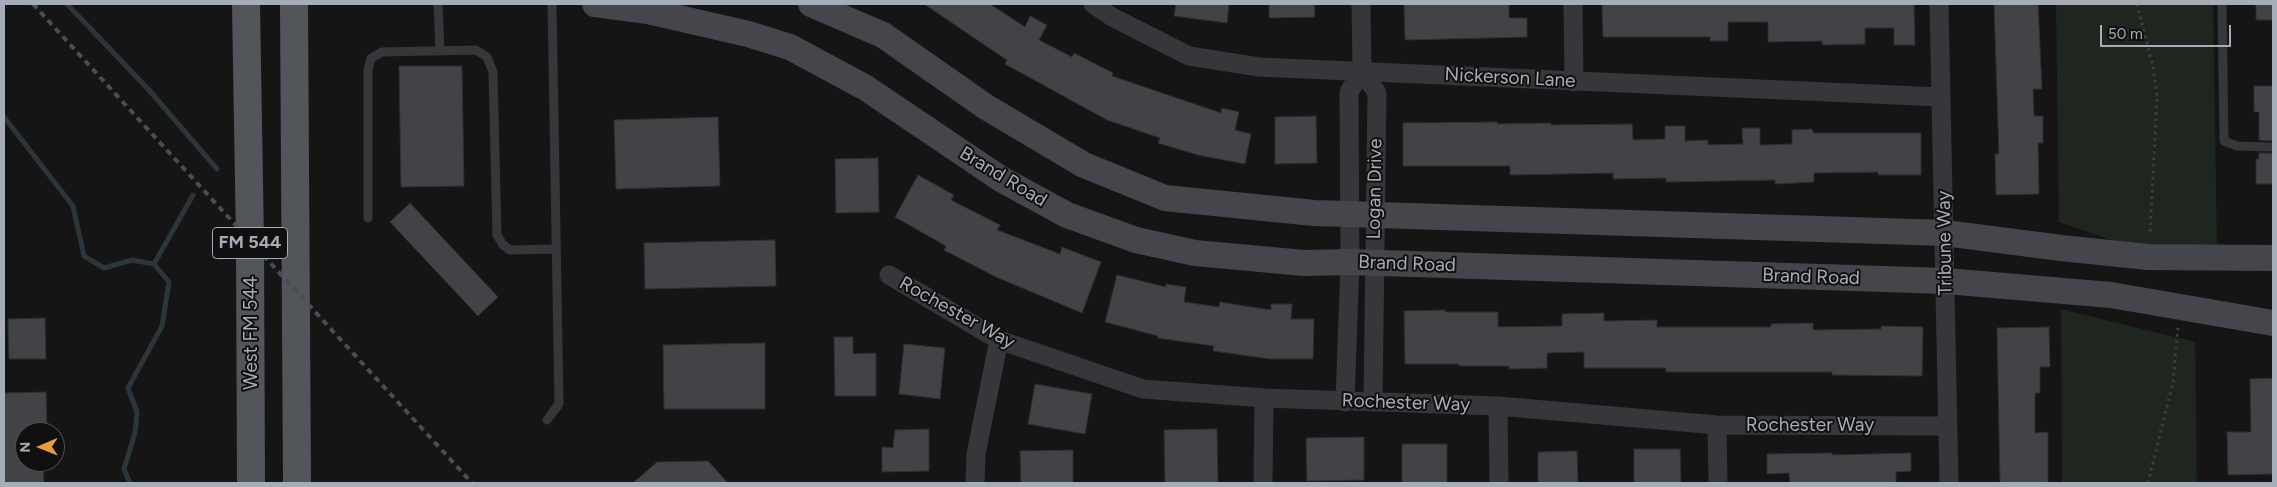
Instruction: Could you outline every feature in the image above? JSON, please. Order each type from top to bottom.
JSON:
[{"type":"main road","name":"West FM 544","points":[[246,4],[250,242],[251,483]]},
{"type":"main road","name":"FM 544","points":[[294,4],[297,483]]},
{"type":"main road","name":"Brand Road","points":[[595,4],[648,11],[748,34],[790,47],[866,88],[1001,179],[1067,215],[1136,240],[1195,253],[1304,263],[1362,263],[1946,281],[2111,294],[2273,322]]},
{"type":"main road","points":[[811,4],[883,36],[986,107],[1084,165],[1165,198],[1314,213],[1945,233],[2061,248],[2148,256],[2273,258]]},
{"type":"street","name":"Nickerson Lane","points":[[1093,4],[1115,10],[1189,56],[1260,67],[1941,97]]},
{"type":"street","points":[[1362,4],[1362,71]]},
{"type":"street","points":[[1573,4],[1574,82]]},
{"type":"street","name":"Tribune Way","points":[[1939,4],[1946,281],[1948,483]]},
{"type":"street","name":"Logan Drive","points":[[1363,215],[1349,92],[1362,71],[1377,93],[1363,215],[1362,263],[1373,402]]},
{"type":"street","name":"Logan Drive","points":[[1345,402],[1362,263]]},
{"type":"street","name":"Rochester Way","points":[[889,275],[1000,340],[1143,389],[1345,402],[1498,406],[1717,425],[1948,426]]},
{"type":"street","points":[[976,483],[976,454],[1000,340]]},
{"type":"street","points":[[1263,483],[1264,398]]},
{"type":"street","points":[[1498,406],[1498,483]]},
{"type":"street","points":[[1717,425],[1718,483]]},
{"type":"lane","points":[[438,4],[440,51]]},
{"type":"lane","points":[[547,420],[559,404],[552,4]]},
{"type":"lane","points":[[2222,4],[2224,141],[2237,146],[2273,147]]},
{"type":"lane","points":[[368,218],[368,70],[371,58],[382,52],[476,50],[487,57],[493,72],[496,235],[502,245],[510,250],[556,249]]},
{"type":"shaded area","points":[[2056,4],[2213,4],[2217,248],[2123,244],[2059,222]]},
{"type":"shaded area","points":[[2061,309],[2195,342],[2197,483],[2062,483]]},
{"type":"building","points":[[924,4],[990,4],[1025,27],[1030,16],[1047,25],[1039,40],[1072,57],[1074,53],[1113,73],[1112,76],[1221,113],[1222,108],[1239,112],[1235,130],[1251,134],[1245,164],[1198,155],[1158,143],[1160,138],[1107,120],[1005,64],[1007,60]]},
{"type":"building","points":[[1176,4],[1229,4],[1227,23],[1174,16]]},
{"type":"building","points":[[1269,4],[1314,4],[1315,17],[1269,18]]},
{"type":"building","points":[[1404,4],[1509,4],[1509,18],[1527,18],[1527,37],[1405,40]]},
{"type":"building","points":[[1602,4],[1914,4],[1915,45],[1894,45],[1894,28],[1865,28],[1865,44],[1823,45],[1822,41],[1768,42],[1768,22],[1728,22],[1728,41],[1710,41],[1710,37],[1603,37]]},
{"type":"building","points":[[1994,4],[2038,4],[2042,89],[2033,89],[2034,116],[2043,116],[2043,143],[2038,143],[2039,194],[1996,195],[1995,154],[1999,154]]},
{"type":"building","points":[[2256,4],[2273,4],[2273,20],[2256,20]]},
{"type":"building","points":[[399,66],[462,66],[464,186],[401,187]]},
{"type":"building","points":[[2254,86],[2273,86],[2273,141],[2259,140],[2259,112],[2254,112]]},
{"type":"building","points":[[1316,116],[1317,163],[1275,164],[1275,117]]},
{"type":"building","points":[[718,117],[720,186],[616,189],[614,120]]},
{"type":"building","points":[[1497,122],[1497,124],[1551,123],[1551,125],[1632,124],[1633,140],[1665,139],[1665,126],[1685,126],[1685,141],[1708,140],[1708,145],[1743,144],[1742,128],[1760,128],[1760,145],[1792,144],[1792,130],[1812,129],[1813,133],[1921,133],[1921,175],[1878,175],[1878,172],[1814,173],[1814,182],[1775,184],[1775,180],[1666,182],[1666,178],[1613,179],[1613,173],[1510,175],[1510,166],[1403,166],[1403,123]]},
{"type":"building","points":[[2259,153],[2273,153],[2273,184],[2256,184],[2256,159],[2259,159]]},
{"type":"building","points":[[878,158],[879,212],[836,213],[835,159]]},
{"type":"building","points":[[918,175],[954,195],[951,200],[1000,225],[997,230],[1060,254],[1062,247],[1101,262],[1082,313],[996,277],[944,250],[946,246],[895,217]]},
{"type":"building","points":[[410,203],[498,297],[478,316],[390,222]]},
{"type":"building","points":[[775,240],[776,286],[645,289],[644,243]]},
{"type":"building","points":[[1117,275],[1166,287],[1166,284],[1186,287],[1184,302],[1219,307],[1220,302],[1271,310],[1271,304],[1292,304],[1291,319],[1314,319],[1313,359],[1271,359],[1213,351],[1214,346],[1158,338],[1158,336],[1105,322]]},
{"type":"building","points":[[1445,310],[1445,312],[1498,312],[1498,327],[1562,326],[1562,314],[1604,313],[1604,321],[1657,320],[1657,327],[1771,327],[1771,324],[1813,323],[1813,330],[1881,329],[1881,326],[1923,327],[1922,376],[1832,375],[1832,372],[1666,372],[1666,368],[1584,368],[1584,352],[1547,353],[1547,368],[1509,369],[1509,366],[1405,364],[1404,311]]},
{"type":"building","points":[[45,318],[46,359],[9,359],[8,319]]},
{"type":"building","points":[[2049,327],[2050,367],[2040,367],[2040,393],[2035,393],[2035,433],[2048,432],[2048,483],[2000,483],[1997,328]]},
{"type":"building","points":[[834,337],[853,337],[853,354],[876,353],[876,396],[835,396]]},
{"type":"building","points":[[765,343],[765,409],[664,409],[663,345]]},
{"type":"building","points":[[904,344],[945,348],[940,399],[899,394]]},
{"type":"building","points":[[2273,378],[2273,474],[2228,475],[2227,432],[2251,432],[2250,379]]},
{"type":"building","points":[[1035,384],[1092,394],[1085,434],[1028,424]]},
{"type":"building","points":[[46,392],[47,422],[15,422],[15,472],[43,472],[44,483],[4,483],[4,393]]},
{"type":"building","points":[[929,429],[929,471],[882,472],[882,447],[893,448],[895,430]]},
{"type":"building","points":[[1217,429],[1218,483],[1165,483],[1164,430]]},
{"type":"building","points":[[1364,437],[1364,480],[1307,481],[1306,438]]},
{"type":"building","points":[[1402,444],[1447,444],[1447,483],[1402,483]]},
{"type":"building","points":[[1634,449],[1680,449],[1681,483],[1634,483]]},
{"type":"building","points":[[1073,450],[1073,483],[1021,483],[1020,451]]},
{"type":"building","points":[[1577,451],[1578,483],[1538,483],[1538,452]]},
{"type":"building","points":[[1832,453],[1832,455],[1911,453],[1911,471],[1896,472],[1896,483],[1790,483],[1789,473],[1767,474],[1767,454]]},
{"type":"building","points":[[708,461],[728,483],[633,483],[657,462]]},
{"type":"waterway","points":[[67,4],[149,90],[217,169]]},
{"type":"waterway","points":[[4,117],[73,206],[84,256],[104,268],[132,260],[154,264],[169,282],[162,326],[128,388],[137,412],[135,433],[124,469],[130,483]]},
{"type":"waterway","points":[[154,264],[193,195]]},
{"type":"railway","points":[[33,4],[472,483]]}]
